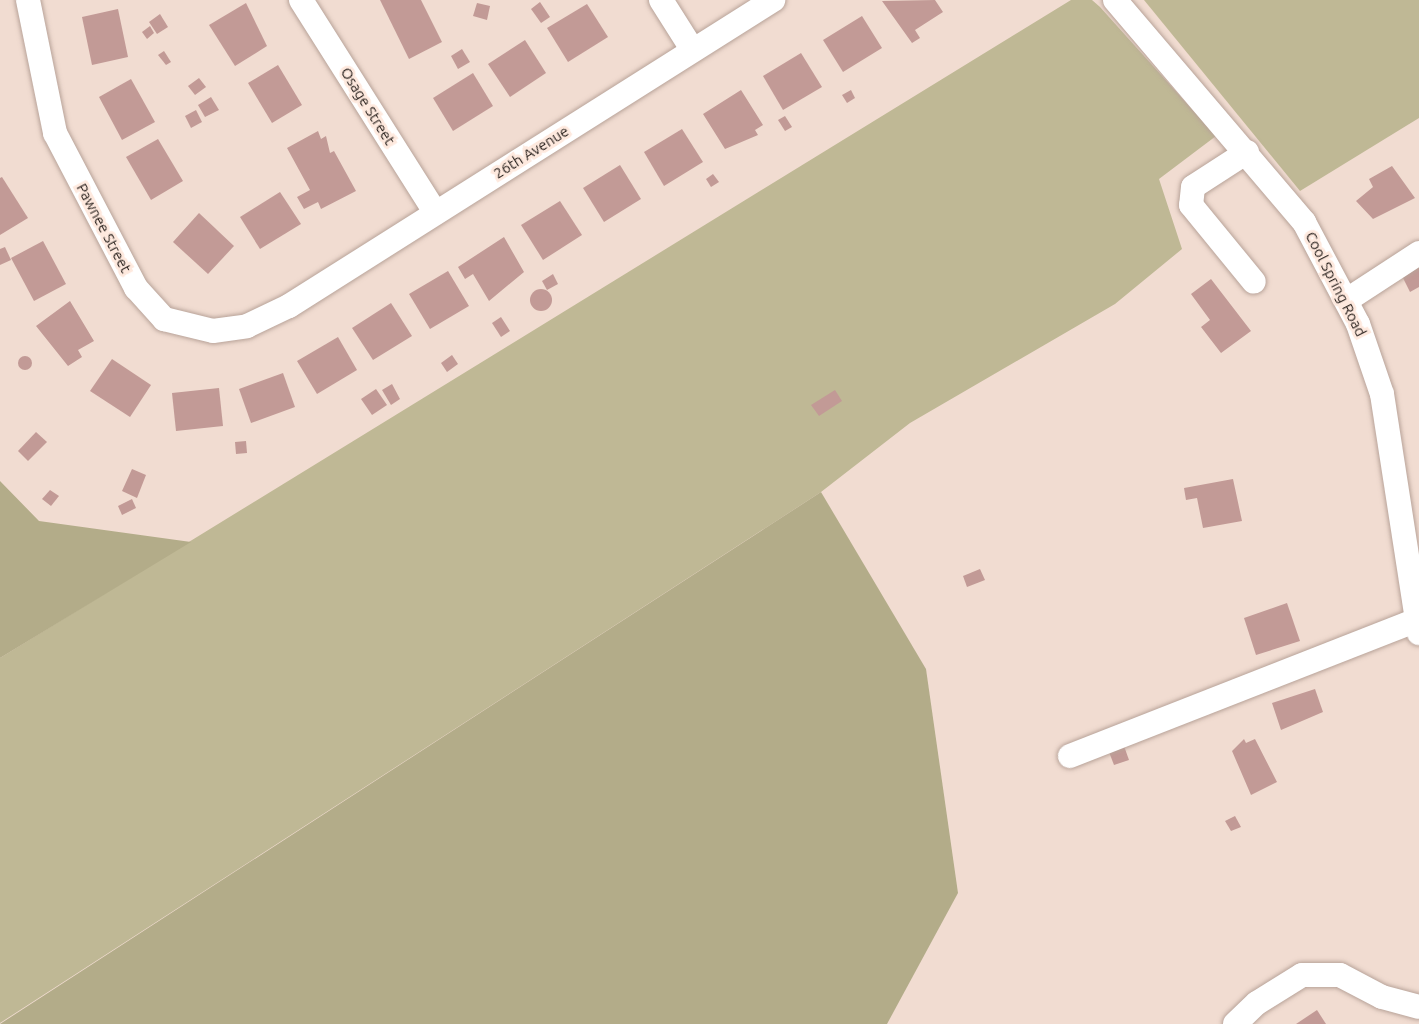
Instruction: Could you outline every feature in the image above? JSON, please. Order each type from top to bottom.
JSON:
[{"type":"street","name":"Pawnee Street","points":[[28,0],[55,133],[150,306],[164,319],[213,330],[247,326],[289,306]]},
{"type":"street","name":"Osage Street","points":[[301,0],[435,212]]},
{"type":"street","points":[[661,0],[692,49]]},
{"type":"street","name":"26th Avenue","points":[[289,306],[692,49],[774,0]]},
{"type":"street","name":"Cool Spring Road","points":[[1115,0],[1247,152],[1304,222],[1347,300],[1382,394],[1413,566],[1418,626]]},
{"type":"street","points":[[1247,152],[1193,186],[1191,205],[1254,282]]},
{"type":"street","points":[[1347,300],[1419,253]]},
{"type":"street","points":[[1070,756],[1418,626]]},
{"type":"street","points":[[1235,1024],[1257,1003],[1302,975],[1340,975],[1382,997],[1419,1007]]},
{"type":"shaded area","points":[[1071,0],[1092,0],[1100,7],[1216,136],[1159,179],[1182,249],[1115,304],[910,423],[821,492],[0,1023],[0,658]]},
{"type":"shaded area","points":[[1144,0],[1419,0],[1419,118],[1300,191]]},
{"type":"shaded area","points":[[0,481],[39,521],[191,542],[0,658]]},
{"type":"shaded area","points":[[821,492],[926,669],[958,893],[887,1024],[0,1024]]},
{"type":"building","points":[[380,0],[421,0],[442,42],[409,59]]},
{"type":"building","points":[[935,0],[943,12],[915,30],[920,38],[912,43],[882,1]]},
{"type":"building","points":[[540,2],[550,17],[541,23],[531,9]]},
{"type":"building","points":[[246,3],[267,46],[235,66],[209,25]]},
{"type":"building","points":[[477,3],[490,6],[487,20],[473,16]]},
{"type":"building","points":[[587,4],[608,37],[568,62],[547,28]]},
{"type":"building","points":[[118,9],[128,57],[92,65],[82,17]]},
{"type":"building","points":[[160,14],[168,27],[157,34],[149,22]]},
{"type":"building","points":[[862,16],[882,48],[843,72],[823,40]]},
{"type":"building","points":[[150,26],[154,33],[147,39],[142,32]]},
{"type":"building","points":[[525,40],[546,73],[510,97],[488,64]]},
{"type":"building","points":[[462,49],[470,62],[458,69],[451,56]]},
{"type":"building","points":[[164,51],[171,62],[166,65],[158,55]]},
{"type":"building","points":[[801,53],[822,87],[783,110],[763,76]]},
{"type":"building","points":[[278,65],[302,105],[272,123],[248,83]]},
{"type":"building","points":[[473,73],[493,106],[453,131],[433,98]]},
{"type":"building","points":[[199,78],[206,87],[195,95],[188,86]]},
{"type":"building","points":[[131,79],[155,122],[122,140],[99,97]]},
{"type":"building","points":[[741,90],[763,125],[755,130],[758,135],[725,149],[703,114]]},
{"type":"building","points":[[851,90],[855,98],[847,103],[842,95]]},
{"type":"building","points":[[211,97],[219,110],[205,117],[198,105]]},
{"type":"building","points":[[196,110],[202,122],[191,128],[185,116]]},
{"type":"building","points":[[785,116],[792,127],[785,131],[778,120]]},
{"type":"building","points":[[682,129],[703,162],[664,186],[644,152]]},
{"type":"building","points":[[318,131],[321,139],[326,136],[330,153],[334,151],[356,191],[321,209],[318,202],[304,209],[297,197],[310,190],[287,148]]},
{"type":"building","points":[[158,139],[183,181],[151,200],[126,157]]},
{"type":"building","points":[[620,165],[641,199],[604,222],[583,188]]},
{"type":"building","points":[[1392,166],[1415,198],[1373,219],[1356,201],[1373,187],[1369,179]]},
{"type":"building","points":[[713,174],[719,182],[711,187],[706,179]]},
{"type":"building","points":[[2,177],[28,218],[0,235],[0,178]]},
{"type":"building","points":[[280,192],[301,224],[260,249],[240,217]]},
{"type":"building","points":[[560,201],[582,235],[543,260],[521,225]]},
{"type":"building","points":[[199,213],[234,246],[208,274],[173,242]]},
{"type":"building","points":[[504,237],[524,272],[489,301],[473,274],[465,279],[458,267]]},
{"type":"building","points":[[43,241],[66,284],[34,301],[11,258]]},
{"type":"building","points":[[5,247],[11,260],[0,265],[0,249]]},
{"type":"building","points":[[1419,264],[1419,287],[1410,292],[1401,274]]},
{"type":"building","points":[[448,271],[469,306],[430,329],[409,294]]},
{"type":"building","points":[[553,274],[558,284],[547,290],[542,281]]},
{"type":"building","points":[[1211,279],[1251,331],[1221,353],[1201,327],[1210,320],[1191,294]]},
{"type":"building","points":[[541,289],[551,296],[552,300],[545,310],[541,311],[531,304],[530,300],[537,290]]},
{"type":"building","points":[[70,301],[94,341],[78,350],[82,357],[68,366],[36,326]]},
{"type":"building","points":[[391,303],[412,336],[373,360],[352,328]]},
{"type":"building","points":[[501,317],[510,331],[501,337],[492,323]]},
{"type":"building","points":[[338,337],[357,370],[317,394],[297,361]]},
{"type":"building","points":[[452,355],[458,364],[447,372],[441,363]]},
{"type":"building","points":[[22,356],[28,356],[32,363],[28,370],[22,370],[18,366],[18,360]]},
{"type":"building","points":[[112,359],[151,385],[130,417],[90,391]]},
{"type":"building","points":[[283,373],[295,407],[251,423],[239,389]]},
{"type":"building","points":[[392,384],[400,399],[391,405],[382,390]]},
{"type":"building","points":[[219,388],[223,426],[176,431],[172,393]]},
{"type":"building","points":[[376,389],[387,405],[372,415],[361,399]]},
{"type":"building","points":[[835,390],[842,401],[819,416],[811,405]]},
{"type":"building","points":[[36,432],[47,442],[28,461],[18,451]]},
{"type":"building","points":[[246,441],[247,453],[236,454],[235,442]]},
{"type":"building","points":[[132,469],[146,475],[137,498],[122,491]]},
{"type":"building","points":[[1233,479],[1242,521],[1203,528],[1197,498],[1186,500],[1184,488]]},
{"type":"building","points":[[50,490],[59,496],[51,506],[42,499]]},
{"type":"building","points":[[132,499],[136,508],[122,515],[118,506]]},
{"type":"building","points":[[980,569],[985,580],[967,587],[963,576]]},
{"type":"building","points":[[1287,603],[1300,641],[1256,655],[1244,618]]},
{"type":"building","points":[[1315,689],[1323,712],[1281,730],[1272,703]]},
{"type":"building","points":[[1244,739],[1246,743],[1255,739],[1277,782],[1251,795],[1232,751]]},
{"type":"building","points":[[1124,746],[1129,760],[1114,765],[1109,752]]},
{"type":"building","points":[[1235,816],[1241,827],[1231,831],[1225,821]]},
{"type":"building","points":[[1317,1010],[1326,1024],[1296,1024]]}]
